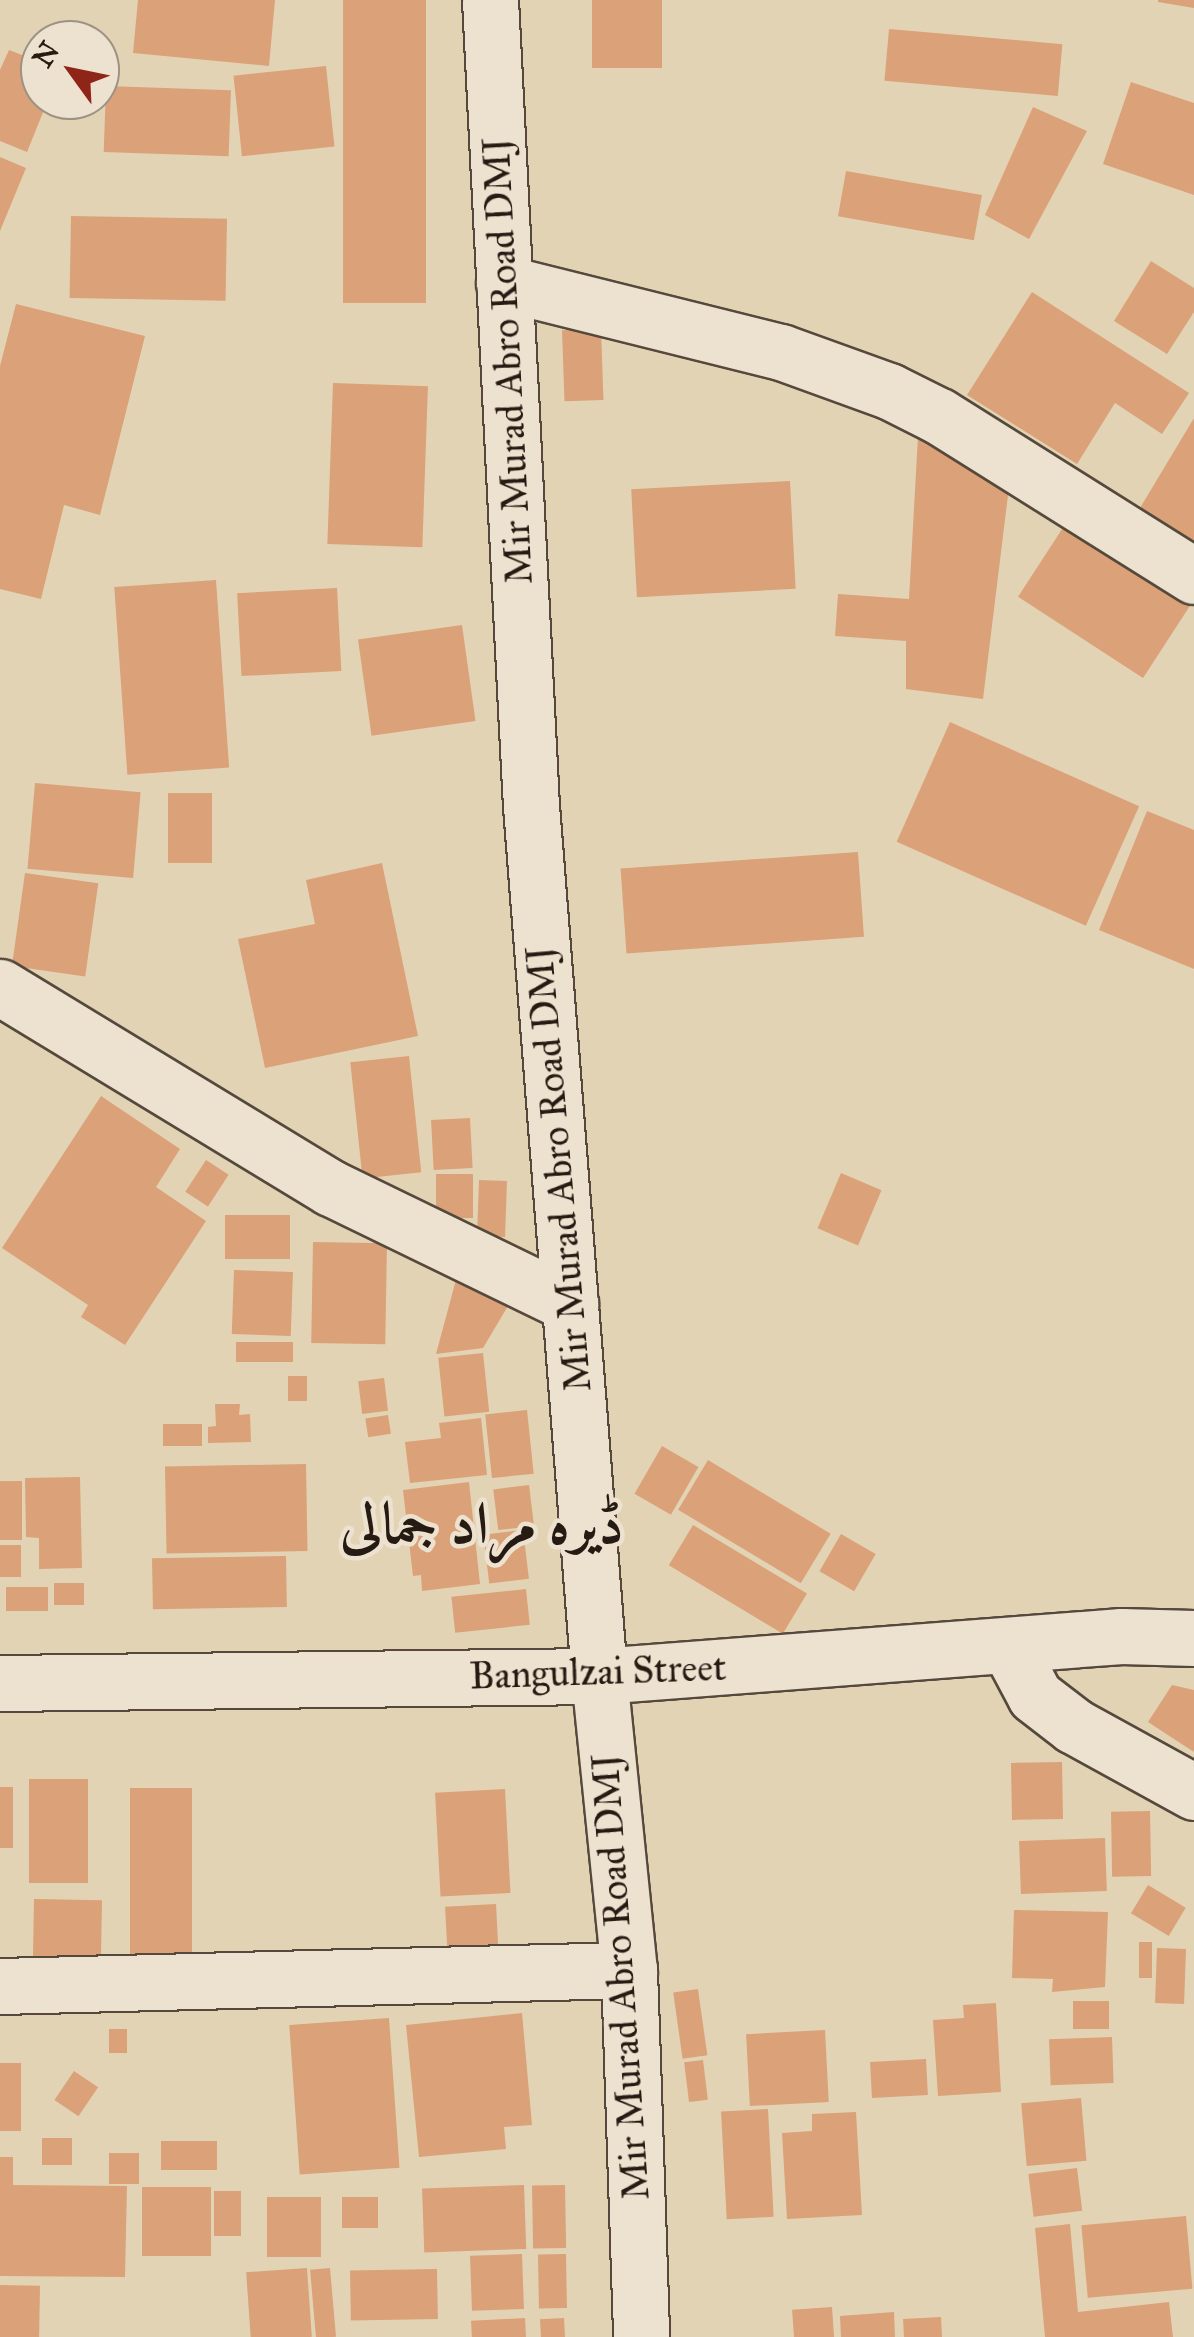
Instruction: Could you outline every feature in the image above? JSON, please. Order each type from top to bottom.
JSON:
[{"type":"street","name":"Mir Murad Abro Road DMJ","points":[[490,0],[531,806],[599,1676],[629,1970],[641,2337]]},
{"type":"street","points":[[504,283],[781,352],[889,391],[939,416],[1194,576]]},
{"type":"street","points":[[0,987],[331,1188],[570,1304]]},
{"type":"street","name":"Bangulzai Street","points":[[0,1682],[599,1676],[1121,1636],[1194,1638]]},
{"type":"street","points":[[1010,1647],[1035,1696],[1074,1726],[1194,1792]]},
{"type":"street","points":[[0,1986],[629,1970]]},
{"type":"building","points":[[138,0],[275,0],[269,66],[133,53]]},
{"type":"building","points":[[343,0],[426,0],[426,303],[343,303]]},
{"type":"building","points":[[592,0],[662,0],[662,68],[592,68]]},
{"type":"building","points":[[1194,0],[1194,8],[1158,2]]},
{"type":"building","points":[[889,29],[1062,44],[1058,96],[884,81]]},
{"type":"building","points":[[9,50],[20,54],[20,120],[40,120],[27,152],[0,141],[0,70]]},
{"type":"building","points":[[326,66],[334,147],[242,156],[234,76]]},
{"type":"building","points":[[1131,82],[1194,103],[1194,195],[1103,164]]},
{"type":"building","points":[[120,86],[231,90],[229,156],[104,152],[105,120],[120,120]]},
{"type":"building","points":[[1033,107],[1087,131],[1029,239],[985,215]]},
{"type":"building","points":[[0,157],[26,168],[0,231]]},
{"type":"building","points":[[846,171],[982,195],[974,240],[838,216]]},
{"type":"building","points":[[71,216],[227,219],[226,301],[70,298]]},
{"type":"building","points":[[1151,261],[1194,288],[1194,312],[1167,354],[1114,321]]},
{"type":"building","points":[[1032,292],[1189,393],[1162,434],[1115,403],[1077,464],[967,395]]},
{"type":"building","points":[[16,304],[145,336],[100,515],[64,505],[41,599],[0,589],[0,366]]},
{"type":"building","points":[[601,329],[603,400],[565,401],[562,330]]},
{"type":"building","points":[[333,383],[428,386],[422,547],[327,544]]},
{"type":"building","points":[[1194,418],[1194,541],[1140,508]]},
{"type":"building","points":[[918,436],[1009,487],[983,699],[906,689],[906,641],[835,636],[838,594],[909,599]]},
{"type":"building","points":[[790,481],[796,589],[637,597],[631,489]]},
{"type":"building","points":[[1066,523],[1191,604],[1143,678],[1018,597]]},
{"type":"building","points":[[216,580],[229,768],[127,775],[114,587]]},
{"type":"building","points":[[337,588],[341,671],[241,676],[237,593]]},
{"type":"building","points":[[462,625],[475,721],[372,736],[358,640]]},
{"type":"building","points":[[950,722],[1139,806],[1086,926],[897,842]]},
{"type":"building","points":[[35,783],[141,792],[133,878],[28,869]]},
{"type":"building","points":[[168,793],[212,793],[212,863],[168,863]]},
{"type":"building","points":[[1147,811],[1194,830],[1194,969],[1099,930]]},
{"type":"building","points":[[858,852],[864,937],[627,953],[621,869]]},
{"type":"building","points":[[382,863],[418,1036],[265,1068],[238,939],[315,924],[306,880]]},
{"type":"building","points":[[25,873],[98,883],[85,976],[12,966]]},
{"type":"building","points":[[409,1056],[421,1172],[363,1179],[350,1062]]},
{"type":"building","points":[[101,1096],[180,1149],[156,1187],[206,1221],[125,1345],[81,1317],[88,1305],[2,1248]]},
{"type":"building","points":[[470,1118],[473,1168],[434,1170],[431,1120]]},
{"type":"building","points":[[206,1160],[229,1175],[208,1207],[185,1192]]},
{"type":"building","points":[[841,1173],[882,1190],[858,1245],[818,1228]]},
{"type":"building","points":[[436,1174],[473,1174],[473,1218],[436,1218]]},
{"type":"building","points":[[479,1180],[507,1181],[505,1237],[477,1236]]},
{"type":"building","points":[[225,1215],[290,1215],[290,1259],[225,1259]]},
{"type":"building","points":[[313,1242],[387,1243],[385,1344],[311,1343]]},
{"type":"building","points":[[234,1270],[293,1272],[291,1336],[232,1334]]},
{"type":"building","points":[[457,1276],[508,1306],[483,1348],[436,1354]]},
{"type":"building","points":[[236,1342],[293,1342],[293,1362],[236,1362]]},
{"type":"building","points":[[483,1353],[489,1412],[444,1416],[438,1358]]},
{"type":"building","points":[[288,1376],[307,1376],[307,1401],[288,1401]]},
{"type":"building","points":[[384,1378],[388,1411],[362,1414],[358,1381]]},
{"type":"building","points":[[215,1404],[240,1404],[239,1415],[250,1414],[251,1442],[208,1443],[208,1427],[216,1426]]},
{"type":"building","points":[[527,1410],[534,1474],[492,1478],[485,1414]]},
{"type":"building","points":[[388,1415],[391,1434],[368,1437],[365,1419]]},
{"type":"building","points":[[481,1418],[487,1475],[410,1483],[405,1442],[441,1438],[439,1423]]},
{"type":"building","points":[[163,1424],[202,1424],[202,1446],[163,1446]]},
{"type":"building","points":[[662,1446],[698,1467],[671,1515],[634,1494]]},
{"type":"building","points":[[708,1460],[831,1534],[801,1583],[678,1510]]},
{"type":"building","points":[[306,1464],[308,1551],[167,1553],[165,1466]]},
{"type":"building","points":[[80,1477],[82,1568],[39,1569],[39,1538],[26,1537],[25,1478]]},
{"type":"building","points":[[0,1481],[22,1481],[22,1540],[0,1540]]},
{"type":"building","points":[[469,1482],[480,1584],[422,1591],[421,1575],[413,1576],[403,1490]]},
{"type":"building","points":[[529,1485],[534,1526],[498,1530],[493,1489]]},
{"type":"building","points":[[693,1525],[807,1594],[783,1634],[669,1565]]},
{"type":"building","points":[[523,1530],[529,1579],[489,1584],[483,1535]]},
{"type":"building","points":[[841,1534],[876,1554],[854,1591],[820,1571]]},
{"type":"building","points":[[0,1545],[21,1545],[21,1577],[0,1577]]},
{"type":"building","points":[[286,1556],[287,1607],[153,1609],[152,1558]]},
{"type":"building","points":[[54,1583],[84,1583],[84,1605],[54,1605]]},
{"type":"building","points":[[6,1587],[48,1587],[48,1611],[6,1611]]},
{"type":"building","points":[[526,1589],[530,1625],[455,1633],[451,1597]]},
{"type":"building","points":[[1172,1685],[1194,1690],[1194,1752],[1148,1722]]},
{"type":"building","points":[[1062,1762],[1063,1819],[1012,1820],[1011,1763]]},
{"type":"building","points":[[29,1779],[88,1779],[88,1883],[29,1883]]},
{"type":"building","points":[[0,1787],[13,1787],[13,1848],[0,1848]]},
{"type":"building","points":[[130,1788],[192,1788],[192,1970],[130,1970]]},
{"type":"building","points":[[505,1789],[510,1893],[441,1897],[435,1793]]},
{"type":"building","points":[[1150,1811],[1151,1876],[1112,1877],[1111,1812]]},
{"type":"building","points":[[1105,1838],[1107,1891],[1021,1894],[1019,1841]]},
{"type":"building","points":[[1148,1885],[1186,1908],[1169,1936],[1131,1913]]},
{"type":"building","points":[[34,1899],[102,1900],[101,1967],[33,1966]]},
{"type":"building","points":[[496,1904],[499,1958],[448,1961],[445,1907]]},
{"type":"building","points":[[1014,1910],[1108,1912],[1105,1987],[1052,1992],[1053,1979],[1012,1978]]},
{"type":"building","points":[[1139,1942],[1152,1942],[1152,1978],[1139,1978]]},
{"type":"building","points":[[1157,1948],[1186,1949],[1184,2004],[1155,2003]]},
{"type":"building","points":[[698,1989],[707,2055],[683,2059],[673,1992]]},
{"type":"building","points":[[1073,2001],[1109,2001],[1109,2029],[1073,2029]]},
{"type":"building","points":[[996,2003],[1001,2092],[938,2096],[933,2020],[964,2018],[963,2005]]},
{"type":"building","points":[[522,2013],[532,2125],[504,2127],[506,2149],[419,2157],[406,2025]]},
{"type":"building","points":[[389,2018],[399,2168],[300,2175],[289,2025]]},
{"type":"building","points":[[109,2029],[127,2029],[127,2053],[109,2053]]},
{"type":"building","points":[[825,2030],[829,2102],[750,2106],[746,2034]]},
{"type":"building","points":[[1112,2037],[1114,2083],[1051,2085],[1049,2039]]},
{"type":"building","points":[[926,2059],[928,2095],[872,2098],[870,2062]]},
{"type":"building","points":[[703,2060],[708,2100],[689,2102],[684,2062]]},
{"type":"building","points":[[0,2063],[21,2063],[21,2131],[0,2131]]},
{"type":"building","points":[[74,2071],[98,2087],[78,2116],[54,2100]]},
{"type":"building","points":[[1081,2098],[1086,2161],[1027,2166],[1021,2103]]},
{"type":"building","points":[[768,2109],[774,2217],[727,2219],[721,2111]]},
{"type":"building","points":[[856,2112],[862,2215],[787,2219],[782,2133],[812,2131],[812,2114]]},
{"type":"building","points":[[42,2138],[72,2138],[72,2165],[42,2165]]},
{"type":"building","points":[[161,2141],[217,2141],[217,2170],[161,2170]]},
{"type":"building","points":[[109,2153],[139,2153],[139,2184],[109,2184]]},
{"type":"building","points":[[0,2157],[13,2157],[13,2185],[127,2186],[125,2277],[0,2276]]},
{"type":"building","points":[[1077,2168],[1082,2211],[1034,2217],[1028,2174]]},
{"type":"building","points":[[524,2185],[526,2249],[424,2253],[422,2189]]},
{"type":"building","points":[[565,2185],[566,2248],[533,2249],[532,2186]]},
{"type":"building","points":[[142,2187],[211,2187],[211,2256],[142,2256]]},
{"type":"building","points":[[214,2191],[241,2191],[241,2236],[214,2236]]},
{"type":"building","points":[[267,2197],[321,2197],[321,2257],[267,2257]]},
{"type":"building","points":[[342,2197],[378,2197],[378,2228],[342,2228]]},
{"type":"building","points":[[1186,2216],[1192,2289],[1088,2298],[1081,2225]]},
{"type":"building","points":[[1070,2224],[1078,2312],[1169,2302],[1173,2337],[1045,2337],[1035,2228]]},
{"type":"building","points":[[522,2254],[524,2309],[472,2311],[470,2256]]},
{"type":"building","points":[[538,2254],[566,2254],[567,2308],[539,2308]]},
{"type":"building","points":[[307,2268],[312,2337],[251,2337],[246,2272]]},
{"type":"building","points":[[330,2268],[336,2337],[316,2337],[310,2270]]},
{"type":"building","points":[[437,2269],[438,2319],[351,2321],[350,2271]]},
{"type":"building","points":[[0,2285],[40,2286],[39,2337],[0,2337]]},
{"type":"building","points":[[832,2307],[834,2337],[794,2337],[792,2310]]},
{"type":"building","points":[[894,2312],[895,2337],[841,2337],[840,2316]]},
{"type":"building","points":[[941,2317],[942,2337],[904,2337],[903,2319]]},
{"type":"building","points":[[525,2318],[526,2337],[472,2337],[471,2321]]},
{"type":"building","points":[[564,2318],[565,2337],[541,2337],[540,2319]]},
{"type":"district","name":"ڈیرہ مراد جمالی","points":[[482,1524]]}]
